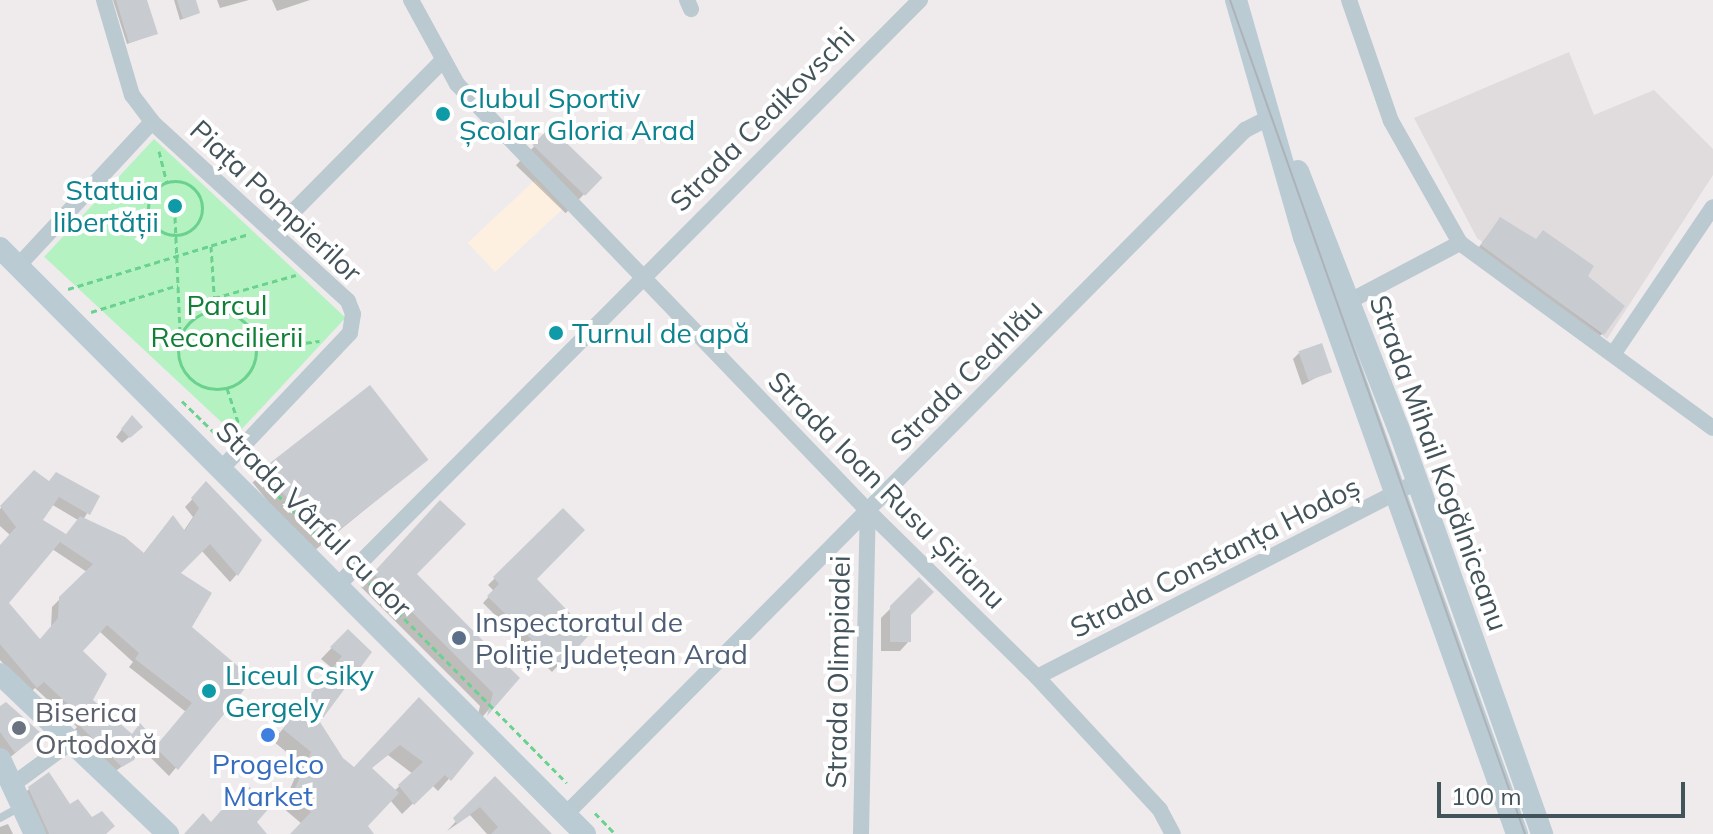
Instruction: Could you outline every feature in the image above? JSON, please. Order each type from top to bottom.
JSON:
[{"type":"main road","name":"Strada Mihail Kogălniceanu","points":[[1236,0],[1272,116],[1304,237],[1517,834]]},
{"type":"main road","name":"Strada Mihail Kogălniceanu","points":[[1272,116],[1417,482],[1542,834]]},
{"type":"main road","name":"Strada Vârful cu dor","points":[[0,248],[566,814],[590,824]]},
{"type":"main road","points":[[4,686],[71,742],[168,834]]},
{"type":"main road","points":[[0,759],[35,834]]},
{"type":"street","points":[[104,0],[132,95],[152,122]]},
{"type":"street","name":"Strada Ioan Rusu Șirianu","points":[[411,0],[441,62],[868,511],[1037,677],[1160,810],[1173,834]]},
{"type":"street","name":"Strada Ceaikovschi","points":[[339,584],[642,275],[920,0]]},
{"type":"street","points":[[1349,0],[1391,121],[1460,243],[1713,428]]},
{"type":"street","points":[[273,229],[441,62]]},
{"type":"street","name":"Strada Ceahlău","points":[[566,814],[1245,130],[1272,116]]},
{"type":"street","name":"Piața Pompierilor","points":[[18,266],[152,122],[273,229],[348,301],[354,326],[346,338]]},
{"type":"street","points":[[1614,353],[1713,207]]},
{"type":"street","points":[[1348,302],[1460,243]]},
{"type":"street","points":[[221,469],[346,338]]},
{"type":"street","name":"Strada Constanța Hodoș","points":[[1037,677],[1417,482]]},
{"type":"street","name":"Strada Olimpiadei","points":[[861,834],[868,511]]},
{"type":"street","points":[[12,785],[71,742]]},
{"type":"lane","points":[[0,818],[22,806]]},
{"type":"path","points":[[172,180],[190,185],[202,207],[197,224],[176,235],[157,229],[148,213],[150,195],[172,180]]},
{"type":"path","points":[[175,217],[180,336],[178,357],[190,379],[215,389],[227,388],[249,373],[256,349],[247,325],[215,310],[189,321],[180,336]]},
{"type":"path","points":[[68,289],[273,229]]},
{"type":"path","points":[[211,246],[215,310]]},
{"type":"path","points":[[214,298],[315,269]]},
{"type":"path","points":[[91,312],[178,285]]},
{"type":"path","points":[[256,349],[346,338]]},
{"type":"path","points":[[227,388],[244,445]]},
{"type":"path","points":[[249,466],[335,553]]},
{"type":"path","points":[[369,583],[567,783]]},
{"type":"path","points":[[590,824],[615,834]]},
{"type":"shaded area","points":[[1569,52],[1594,115],[1654,90],[1713,149],[1713,175],[1607,339],[1477,238],[1414,118]]},
{"type":"shaded area","points":[[535,180],[562,209],[495,272],[468,243]]},
{"type":"green space","name":"Parcul Reconcilierii","points":[[154,139],[346,318],[236,435],[44,257]]},
{"type":"building","points":[[116,0],[147,0],[158,34],[129,43]]},
{"type":"building","points":[[177,0],[196,0],[200,13],[183,19]]},
{"type":"building","points":[[550,127],[603,178],[585,196],[533,145]]},
{"type":"building","points":[[1500,217],[1536,239],[1543,230],[1594,266],[1588,276],[1625,306],[1604,335],[1481,245]]},
{"type":"building","points":[[1322,343],[1332,372],[1308,380],[1298,351]]},
{"type":"building","points":[[370,385],[428,460],[322,543],[264,468]]},
{"type":"building","points":[[132,415],[143,427],[130,438],[121,429]]},
{"type":"building","points":[[34,470],[49,481],[56,472],[100,496],[90,515],[59,497],[43,520],[66,534],[60,542],[80,516],[125,537],[144,553],[173,515],[185,531],[199,508],[191,498],[206,481],[262,540],[238,576],[210,544],[181,573],[212,593],[192,627],[253,679],[178,770],[155,747],[192,703],[135,659],[139,653],[107,625],[83,651],[107,674],[93,700],[132,734],[140,723],[149,733],[134,760],[122,767],[78,724],[83,718],[44,682],[37,688],[0,644],[0,545],[16,527],[0,506]],"holes":[[[60,542],[93,564],[59,597],[58,618],[40,639],[9,603]]]},
{"type":"building","name":"Inspectoratul de Poliție Județean Arad","points":[[440,500],[466,524],[417,574],[520,678],[487,716],[493,693],[373,573]]},
{"type":"building","points":[[563,508],[585,530],[537,579],[590,634],[560,667],[487,596],[499,584],[493,577]]},
{"type":"building","points":[[919,577],[934,592],[911,615],[911,642],[890,642],[890,606]]},
{"type":"building","points":[[348,629],[372,652],[320,722],[343,758],[354,767],[419,697],[474,753],[451,781],[445,775],[414,805],[398,785],[423,762],[400,745],[372,768],[399,793],[368,826],[374,834],[290,834],[311,812],[292,795],[311,752],[283,729],[342,656],[330,647]]},
{"type":"building","name":"Biserica Ortodoxă","points":[[6,702],[41,733],[15,753],[0,732],[0,706]]},
{"type":"building","points":[[49,772],[70,804],[78,799],[92,817],[102,811],[115,826],[106,834],[49,834],[28,787]]},
{"type":"building","points":[[495,776],[552,834],[491,834],[498,827],[480,807],[457,824],[453,818]]},
{"type":"building","points":[[245,783],[271,806],[257,822],[267,834],[184,834],[203,813],[211,822]]},
{"type":"tram line","points":[[1230,0],[1525,834]]},
{"type":"place","name":"Clubul Sportiv Școlar Gloria Arad","points":[[443,114]]},
{"type":"place","name":"Statuia libertății","points":[[175,206]]},
{"type":"place","name":"Turnul de apă","points":[[556,333]]},
{"type":"place","name":"Inspectoratul de Poliție Județean Arad","points":[[459,638]]},
{"type":"place","name":"Liceul Csiky Gergely","points":[[209,691]]},
{"type":"place","name":"Biserica Ortodoxă","points":[[19,728]]},
{"type":"place","name":"Progelco Market","points":[[268,735]]}]
